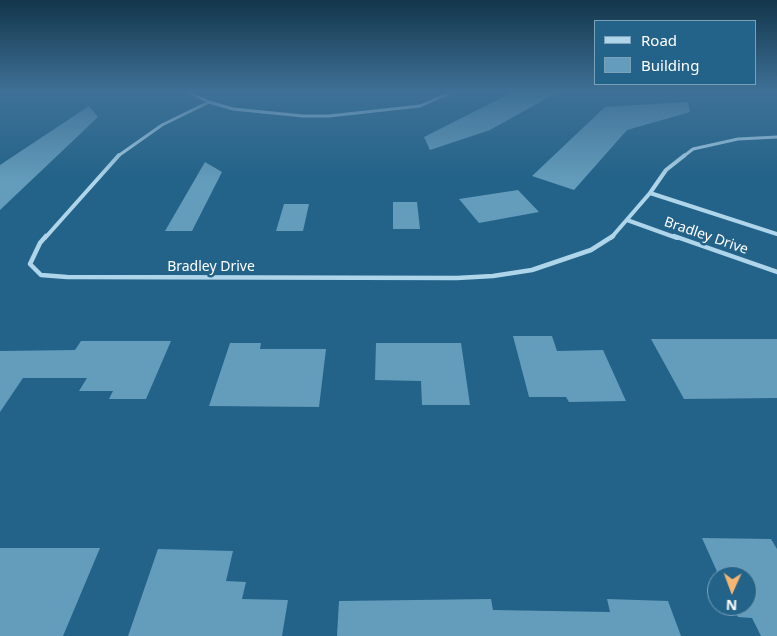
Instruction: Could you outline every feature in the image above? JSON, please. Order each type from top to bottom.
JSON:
[{"type":"street","name":"Bradley Drive","points":[[169,122],[124,151],[40,242],[30,264],[41,275],[67,277],[457,278],[493,276],[532,270],[591,250],[611,238],[650,193],[666,170],[693,149],[738,139],[777,137]]},
{"type":"street","name":"Bradley Drive","points":[[650,193],[777,234]]},
{"type":"street","name":"Bradley Drive","points":[[627,220],[777,272]]},
{"type":"building","points":[[65,122],[93,122],[0,210],[0,165]]},
{"type":"building","points":[[454,122],[505,122],[490,130],[430,150],[424,137]]},
{"type":"building","points":[[589,122],[656,122],[627,130],[574,190],[532,176]]},
{"type":"building","points":[[205,162],[222,172],[192,231],[165,231]]},
{"type":"building","points":[[518,190],[539,212],[479,223],[459,199]]},
{"type":"building","points":[[393,202],[417,202],[420,229],[393,229]]},
{"type":"building","points":[[284,204],[309,204],[303,231],[276,231]]},
{"type":"building","points":[[513,336],[552,336],[557,351],[603,350],[626,401],[569,402],[566,397],[529,397]]},
{"type":"building","points":[[651,339],[777,339],[777,398],[684,399]]},
{"type":"building","points":[[81,341],[171,341],[146,399],[109,399],[113,391],[79,391],[87,378],[23,378],[0,412],[0,351],[75,350]]},
{"type":"building","points":[[230,343],[261,343],[260,349],[326,349],[319,407],[209,406]]},
{"type":"building","points":[[376,343],[461,343],[470,405],[422,405],[421,381],[375,380]]},
{"type":"building","points":[[702,538],[771,539],[777,549],[777,636],[761,636],[752,618],[738,616],[757,616],[757,566],[715,566]]},
{"type":"building","points":[[0,548],[100,548],[63,636],[0,636]]},
{"type":"building","points":[[158,549],[233,551],[226,581],[246,582],[242,599],[288,600],[282,636],[128,636]]},
{"type":"building","points":[[491,599],[493,610],[610,612],[607,599],[668,601],[681,636],[337,636],[339,601]]}]
